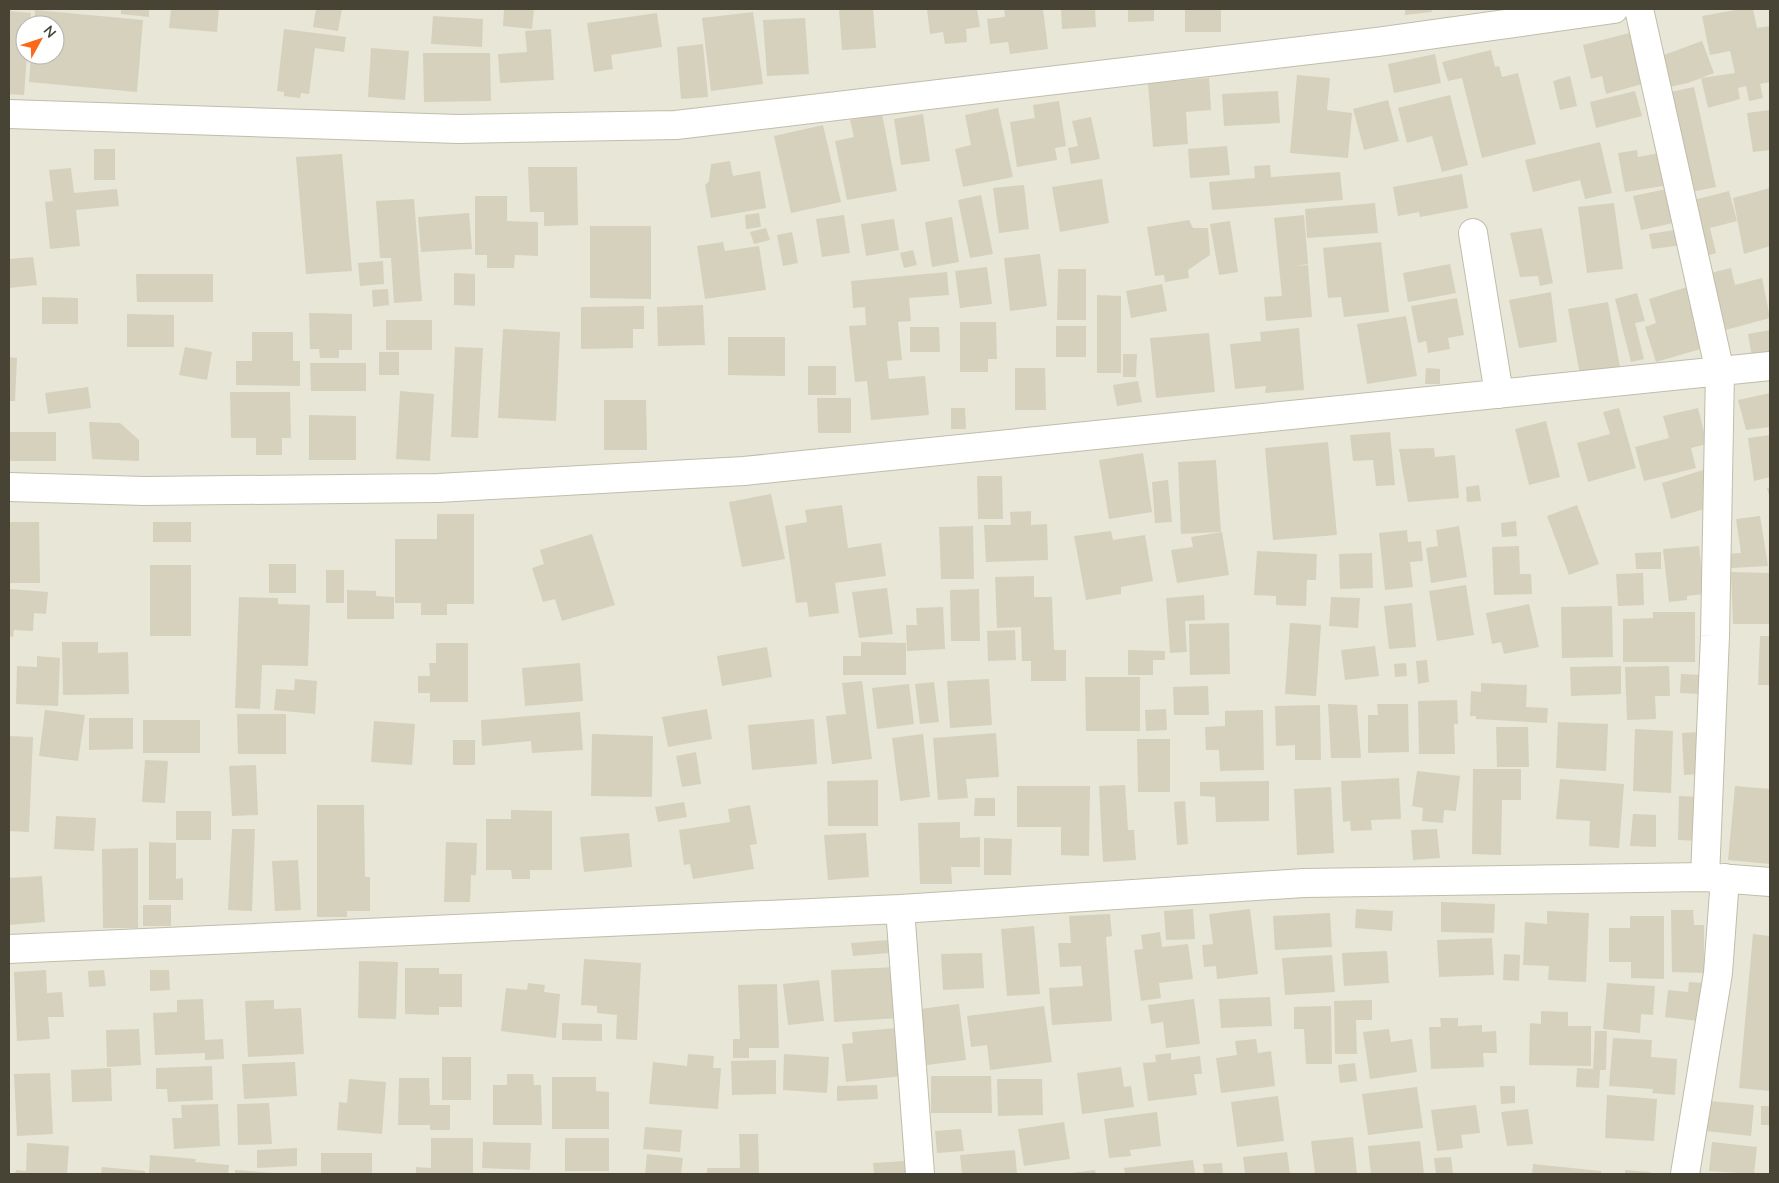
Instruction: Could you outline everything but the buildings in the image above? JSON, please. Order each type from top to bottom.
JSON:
[{"type":"street","points":[[9,114],[458,129],[676,125],[1367,43],[1614,9]]},
{"type":"street","points":[[1639,9],[1720,372],[1715,636],[1715,878],[1718,973],[1685,1174]]},
{"type":"street","points":[[1473,233],[1499,394]]},
{"type":"street","points":[[9,487],[144,491],[438,488],[744,471],[1770,366]]},
{"type":"street","points":[[9,949],[900,909],[1304,884],[1715,878],[1770,882]]},
{"type":"street","points":[[900,909],[920,1174]]},
{"type":"shaded area","points":[[9,9],[1770,9],[1770,1174],[9,1174]]}]
